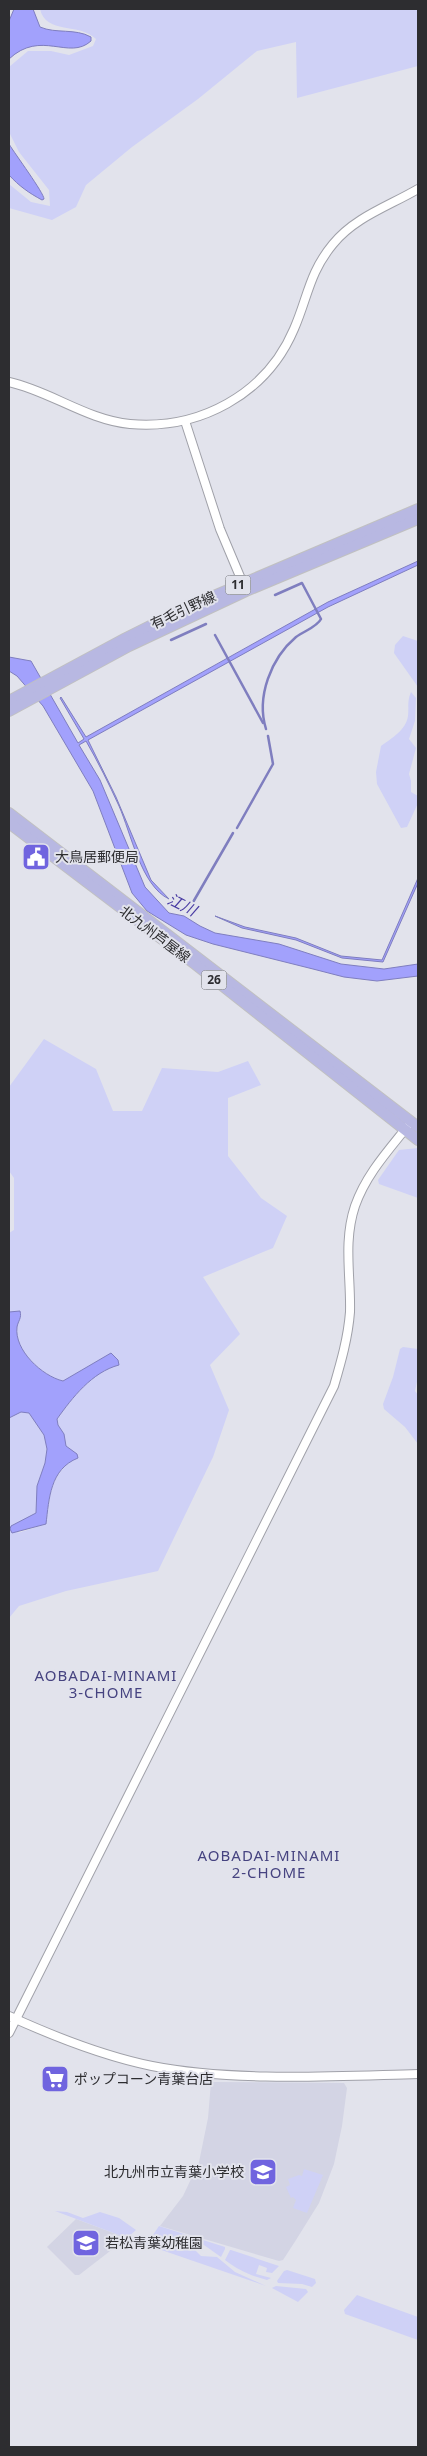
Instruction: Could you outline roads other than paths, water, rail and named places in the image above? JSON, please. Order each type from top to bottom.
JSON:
[{"type":"main road","name":"有毛引野線","points":[[9,711],[31,694],[66,674],[128,646],[244,587],[418,509]]},
{"type":"main road","name":"有毛引野線","points":[[244,587],[418,519]]},
{"type":"main road","name":"有毛引野線","points":[[9,701],[31,694]]},
{"type":"main road","name":"北九州芦屋線","points":[[9,813],[176,939],[411,1126],[418,1140]]},
{"type":"main road","name":"北九州芦屋線","points":[[9,823],[411,1126]]},
{"type":"street","points":[[9,382],[34,388],[102,418],[128,424],[159,425],[185,421],[230,403],[254,387],[270,369],[286,346],[295,328],[311,276],[334,242],[368,215],[418,189]]},
{"type":"street","points":[[185,421],[220,529],[244,587]]},
{"type":"street","points":[[9,2033],[12,2018],[334,1386],[344,1354],[350,1312],[347,1262],[348,1240],[355,1207],[365,1183],[411,1126]]},
{"type":"street","points":[[12,2018],[94,2051],[153,2066],[253,2076],[418,2074]]},
{"type":"waterway","points":[[266,729],[263,717],[263,704],[268,679],[273,667],[287,646],[321,619],[302,583],[275,595]]},
{"type":"waterway","points":[[171,640],[206,624]]},
{"type":"waterway","points":[[215,635],[263,723]]},
{"type":"waterway","points":[[237,828],[273,764],[268,736]]},
{"type":"waterway","name":"江川","points":[[192,904],[233,833]]},
{"type":"place","name":"大鳥居郵便局","points":[[36,857]]},
{"type":"place","name":"ポップコーン青葉台店","points":[[55,2079]]},
{"type":"place","name":"北九州市立青葉小学校","points":[[263,2172]]},
{"type":"place","name":"若松青葉幼稚園","points":[[86,2243]]},
{"type":"district","name":"AOBADAI-MINAMI 3-CHOME","points":[[106,1684]]},
{"type":"district","name":"AOBADAI-MINAMI 2-CHOME","points":[[269,1864]]}]
